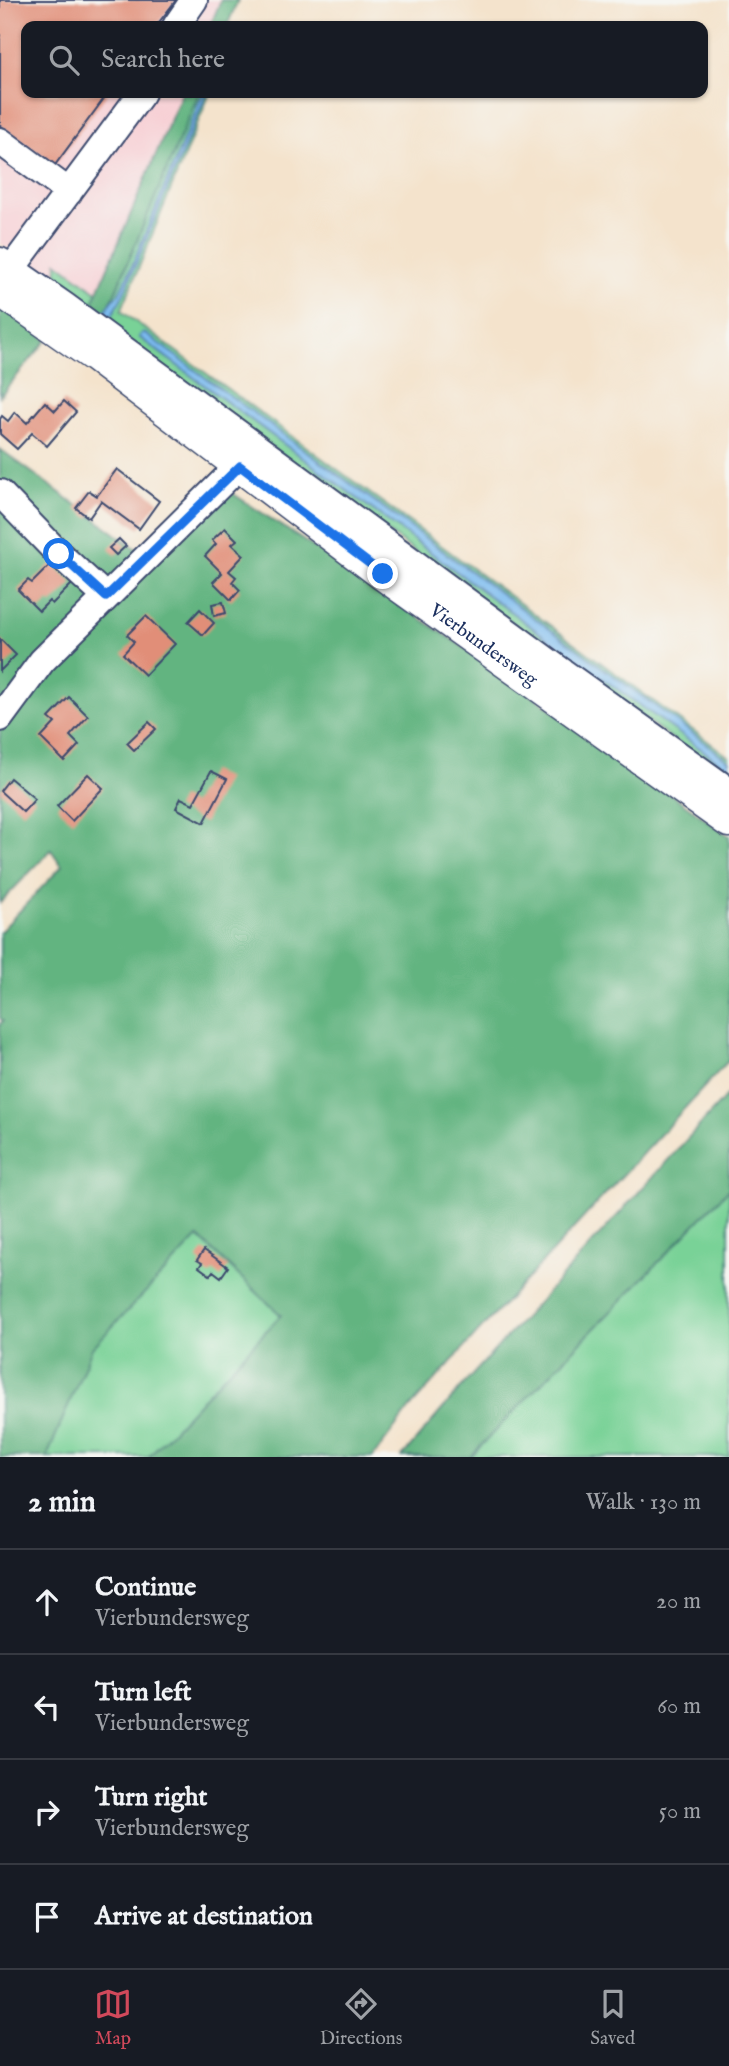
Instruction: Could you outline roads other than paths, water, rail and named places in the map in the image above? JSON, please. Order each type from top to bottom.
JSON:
[{"type":"main road","name":"Vierbundersweg","points":[[3,276],[94,356],[248,457],[383,574],[729,821]]},
{"type":"street","points":[[179,21],[194,0]]},
{"type":"street","points":[[3,276],[138,98]]},
{"type":"street","points":[[0,141],[69,192]]},
{"type":"street","points":[[0,718],[42,661],[248,457]]},
{"type":"street","name":"Vierbundersweg","points":[[248,457],[729,791]]},
{"type":"street","points":[[0,493],[59,554],[106,597]]},
{"type":"water","points":[[201,98],[205,98],[123,295],[111,317],[104,312],[119,293]]},
{"type":"water","points":[[143,332],[684,727],[729,761],[729,769],[564,651],[139,337]]}]
